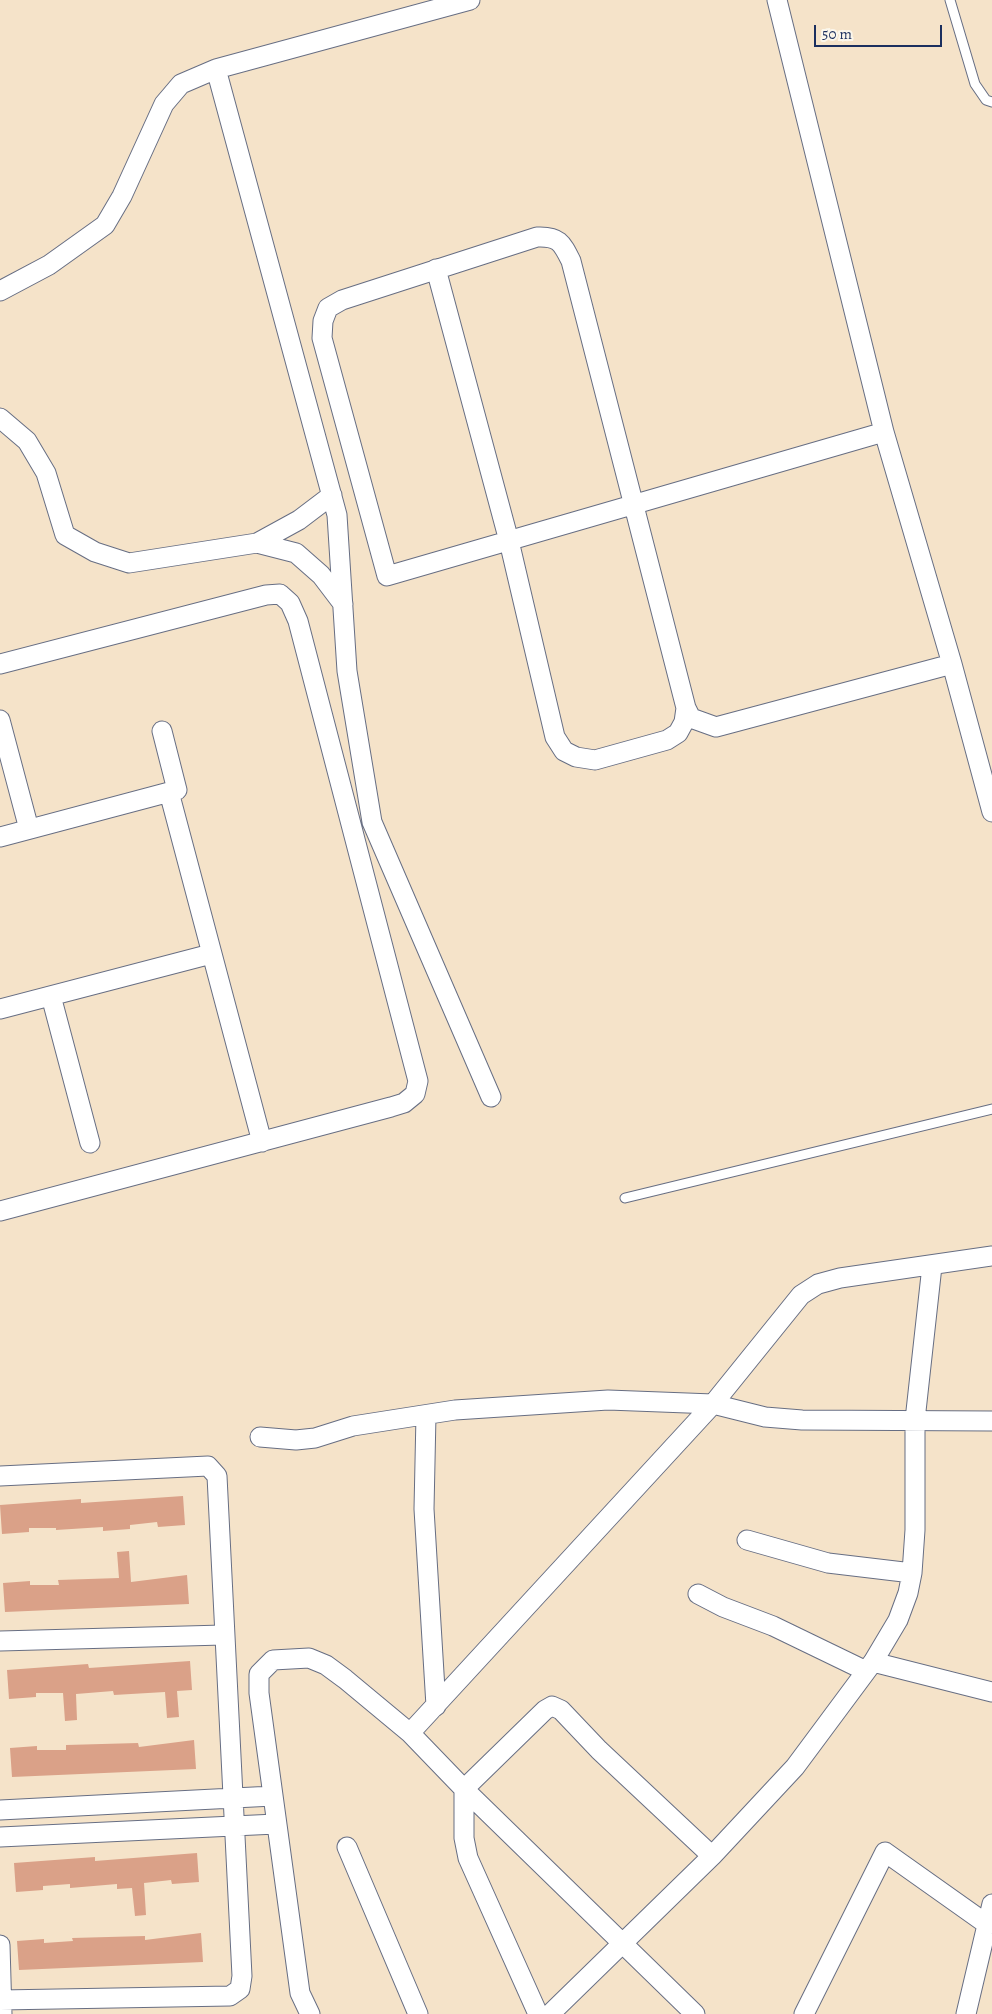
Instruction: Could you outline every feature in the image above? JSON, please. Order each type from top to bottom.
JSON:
[{"type":"street","points":[[0,291],[49,265],[106,225],[122,196],[164,104],[181,84],[216,69],[470,0]]},
{"type":"street","points":[[777,0],[884,432],[952,664],[992,812]]},
{"type":"street","points":[[216,69],[337,515],[347,671],[372,822],[491,1097]]},
{"type":"street","points":[[884,432],[633,505],[509,541],[387,576],[322,338],[323,321],[328,308],[342,300],[436,269],[537,237],[549,237],[562,244],[571,261],[633,505],[686,708],[691,718],[716,727],[952,664]]},
{"type":"street","points":[[436,269],[509,541],[556,737],[564,751],[576,757],[595,760],[667,740],[678,733],[684,722],[686,708]]},
{"type":"street","points":[[0,418],[27,441],[46,472],[65,535],[94,552],[129,563],[257,544],[299,520],[332,495]]},
{"type":"street","points":[[257,544],[296,553],[320,575],[343,604]]},
{"type":"street","points":[[0,664],[266,595],[280,594],[290,603],[298,621],[418,1081],[415,1094],[404,1103],[0,1211]]},
{"type":"street","points":[[0,720],[29,830]]},
{"type":"street","points":[[0,837],[178,790],[162,731]]},
{"type":"street","points":[[169,792],[262,1142]]},
{"type":"street","points":[[0,1009],[211,954]]},
{"type":"street","points":[[51,996],[90,1142]]},
{"type":"street","points":[[410,1734],[713,1404],[801,1296],[818,1284],[840,1278],[992,1256]]},
{"type":"street","points":[[550,2014],[712,1856],[795,1767],[869,1666],[898,1620],[908,1593],[912,1573],[915,1530],[915,1420],[932,1266]]},
{"type":"street","points":[[260,1437],[296,1440],[315,1438],[353,1426],[455,1410],[608,1400],[713,1404],[765,1417],[839,1421],[992,1421]]},
{"type":"street","points":[[426,1414],[424,1509],[436,1706]]},
{"type":"street","points":[[0,1476],[208,1466],[217,1476],[242,1976],[240,1989],[230,1996],[2,2005],[0,1945]]},
{"type":"street","points":[[747,1540],[828,1563],[912,1573]]},
{"type":"street","points":[[698,1594],[723,1607],[869,1666],[992,1692]]},
{"type":"street","points":[[0,1641],[224,1635]]},
{"type":"street","points":[[310,2014],[300,1993],[276,1824],[259,1684],[259,1674],[274,1660],[309,1658],[326,1665],[410,1734],[464,1789],[623,1941],[695,2014]]},
{"type":"street","points":[[538,2014],[468,1858],[464,1838],[464,1789],[545,1710],[552,1706],[560,1710],[599,1750],[712,1856]]},
{"type":"street","points":[[0,1810],[273,1796]]},
{"type":"street","points":[[0,1837],[276,1824]]},
{"type":"street","points":[[347,1847],[418,2014]]},
{"type":"street","points":[[804,2014],[885,1852],[988,1925]]},
{"type":"street","points":[[966,2014],[992,1904]]},
{"type":"lane","points":[[950,0],[975,84],[986,100],[992,102]]},
{"type":"lane","points":[[625,1198],[992,1109]]},
{"type":"building","points":[[183,1496],[185,1525],[158,1527],[157,1522],[130,1525],[130,1529],[103,1531],[103,1527],[56,1530],[56,1528],[29,1528],[29,1532],[2,1534],[0,1505],[81,1499],[81,1503]]},
{"type":"building","points":[[129,1551],[131,1582],[187,1575],[189,1604],[5,1612],[3,1583],[30,1581],[30,1585],[59,1585],[58,1580],[119,1578],[117,1552]]},
{"type":"building","points":[[190,1661],[192,1690],[177,1691],[179,1717],[167,1718],[165,1692],[114,1695],[113,1691],[76,1694],[77,1720],[65,1721],[63,1693],[36,1693],[36,1697],[9,1699],[7,1670],[88,1664],[89,1668]]},
{"type":"building","points":[[194,1740],[196,1769],[12,1777],[10,1748],[37,1746],[37,1750],[66,1750],[66,1745],[138,1743],[139,1747]]},
{"type":"building","points":[[197,1853],[199,1882],[172,1884],[171,1880],[144,1883],[146,1915],[135,1916],[132,1888],[117,1889],[117,1884],[70,1888],[70,1884],[43,1886],[43,1890],[16,1892],[14,1863],[95,1857],[95,1861]]},
{"type":"building","points":[[201,1933],[203,1962],[19,1970],[17,1941],[44,1939],[44,1943],[73,1941],[72,1938],[145,1936],[145,1940]]}]
